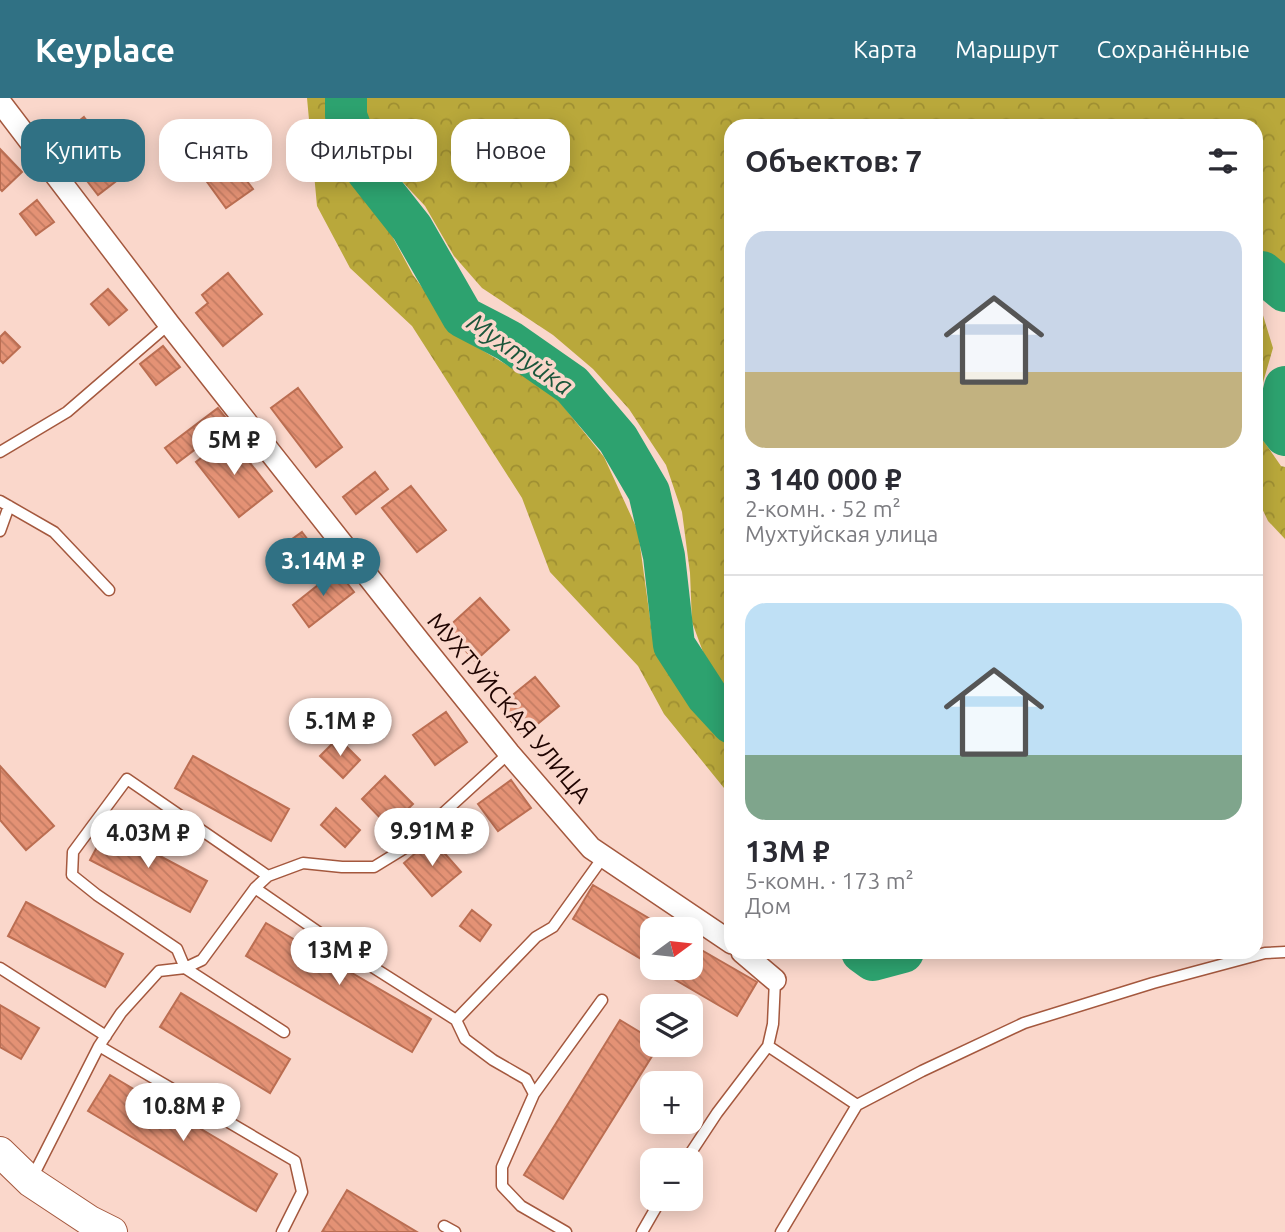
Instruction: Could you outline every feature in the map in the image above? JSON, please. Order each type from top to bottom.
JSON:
[{"type":"main road","points":[[0,1152],[30,1182],[97,1228]]},
{"type":"street","name":"МУХТУЙСКАЯ УЛИЦА","points":[[0,102],[169,324],[509,752],[591,848],[724,938]]},
{"type":"street","points":[[751,959],[775,979]]},
{"type":"lane","points":[[0,452],[67,412],[169,324]]},
{"type":"lane","points":[[0,531],[4,504],[54,532],[109,590]]},
{"type":"lane","points":[[30,1182],[99,1046],[121,1013],[159,971],[185,968],[202,960],[255,888],[268,876],[303,863],[374,867],[405,848],[509,752]]},
{"type":"lane","points":[[268,876],[127,779],[73,852],[72,875],[177,949],[185,968],[284,1032]]},
{"type":"lane","points":[[456,1020],[536,937],[553,927],[604,856]]},
{"type":"lane","points":[[255,888],[330,940],[456,1020],[466,1039],[493,1060],[526,1079],[534,1094]]},
{"type":"lane","points":[[1263,954],[1285,952]]},
{"type":"lane","points":[[781,1232],[858,1105],[922,1071],[1024,1023],[1243,959]]},
{"type":"lane","points":[[0,968],[106,1036]]},
{"type":"lane","points":[[694,1148],[768,1046],[773,1024],[775,979]]},
{"type":"lane","points":[[566,1232],[521,1206],[502,1186],[502,1167],[534,1094],[602,1000]]},
{"type":"lane","points":[[99,1046],[295,1161],[302,1192],[282,1232]]},
{"type":"lane","points":[[768,1046],[858,1105]]},
{"type":"lane","points":[[642,1232],[654,1211]]},
{"type":"lane","points":[[444,1226],[455,1232]]},
{"type":"green space","points":[[307,98],[331,98],[334,119],[309,119]]},
{"type":"green space","points":[[364,98],[1285,98],[1285,273],[1263,264],[1263,119],[724,119],[724,691],[713,679],[692,622],[690,573],[682,512],[666,465],[629,409],[593,369],[553,335],[482,288],[454,256],[425,206],[403,182],[437,182],[437,119],[367,119]]},
{"type":"green space","points":[[315,182],[359,182],[413,275],[458,336],[551,391],[604,457],[638,531],[652,633],[701,710],[724,739],[724,788],[664,714],[638,666],[550,572],[522,498],[412,326],[350,268],[317,206]]},
{"type":"green space","points":[[1263,315],[1273,348],[1263,382]]},
{"type":"green space","points":[[1263,440],[1281,466],[1285,467],[1285,539],[1268,521],[1263,511]]},
{"type":"building","points":[[0,149],[21,173],[2,191]]},
{"type":"building","points":[[88,182],[115,182],[98,195]]},
{"type":"building","points":[[207,182],[248,182],[253,189],[226,208]]},
{"type":"building","points":[[37,200],[54,222],[36,235],[20,214]]},
{"type":"building","points":[[228,273],[262,314],[223,346],[196,313],[208,303],[202,295]]},
{"type":"building","points":[[108,289],[127,310],[109,325],[91,304]]},
{"type":"building","points":[[5,332],[20,347],[3,363],[0,360],[0,337]]},
{"type":"building","points":[[163,346],[180,367],[156,385],[140,364]]},
{"type":"building","points":[[298,388],[342,447],[316,467],[271,408]]},
{"type":"building","points":[[218,408],[230,423],[177,463],[165,448]]},
{"type":"building","points":[[229,436],[272,491],[239,517],[196,462]]},
{"type":"building","points":[[375,472],[388,489],[356,514],[343,497]]},
{"type":"building","points":[[411,486],[446,530],[417,552],[382,508]]},
{"type":"building","points":[[302,532],[324,561],[303,577],[281,547]]},
{"type":"building","points":[[337,570],[354,592],[309,627],[293,605]]},
{"type":"building","points":[[480,598],[509,630],[475,661],[446,629]]},
{"type":"building","points":[[535,677],[559,706],[523,736],[499,706]]},
{"type":"building","points":[[446,712],[467,742],[435,765],[413,735]]},
{"type":"building","points":[[338,738],[360,760],[343,778],[320,756]]},
{"type":"building","points":[[193,756],[289,809],[271,841],[175,788]]},
{"type":"building","points":[[0,766],[54,826],[26,850],[0,820]]},
{"type":"building","points":[[385,776],[413,804],[389,827],[362,799]]},
{"type":"building","points":[[511,780],[531,808],[498,831],[478,804]]},
{"type":"building","points":[[336,808],[360,830],[345,847],[321,825]]},
{"type":"building","points":[[107,828],[207,881],[190,912],[90,860]]},
{"type":"building","points":[[432,839],[461,872],[432,896],[404,863]]},
{"type":"building","points":[[593,885],[647,917],[640,917],[640,958],[573,919]]},
{"type":"building","points":[[26,902],[123,954],[105,987],[8,936]]},
{"type":"building","points":[[472,910],[491,925],[480,941],[460,926]]},
{"type":"building","points":[[266,923],[431,1019],[412,1052],[246,956]]},
{"type":"building","points":[[704,951],[757,982],[737,1016],[676,980],[704,980]]},
{"type":"building","points":[[181,993],[290,1059],[270,1093],[160,1027]]},
{"type":"building","points":[[0,1005],[39,1028],[21,1059],[0,1047]]},
{"type":"building","points":[[620,1020],[640,1032],[640,1057],[652,1057],[643,1071],[640,1071],[640,1075],[563,1199],[524,1175]]},
{"type":"building","points":[[110,1075],[277,1174],[256,1211],[88,1111]]},
{"type":"building","points":[[347,1190],[417,1232],[322,1232]]},
{"type":"waterway","name":"Мухтуйка","points":[[346,98],[346,116],[367,171],[412,228],[463,317],[509,341],[572,385],[618,439],[649,492],[664,556],[674,645],[707,696],[724,714]]},
{"type":"waterway","name":"Мухтуйка","points":[[1263,273],[1285,291]]},
{"type":"waterway","name":"Мухтуйка","points":[[1285,387],[1276,423],[1285,435]]},
{"type":"waterway","name":"Мухтуйка","points":[[872,959],[877,959]]}]
